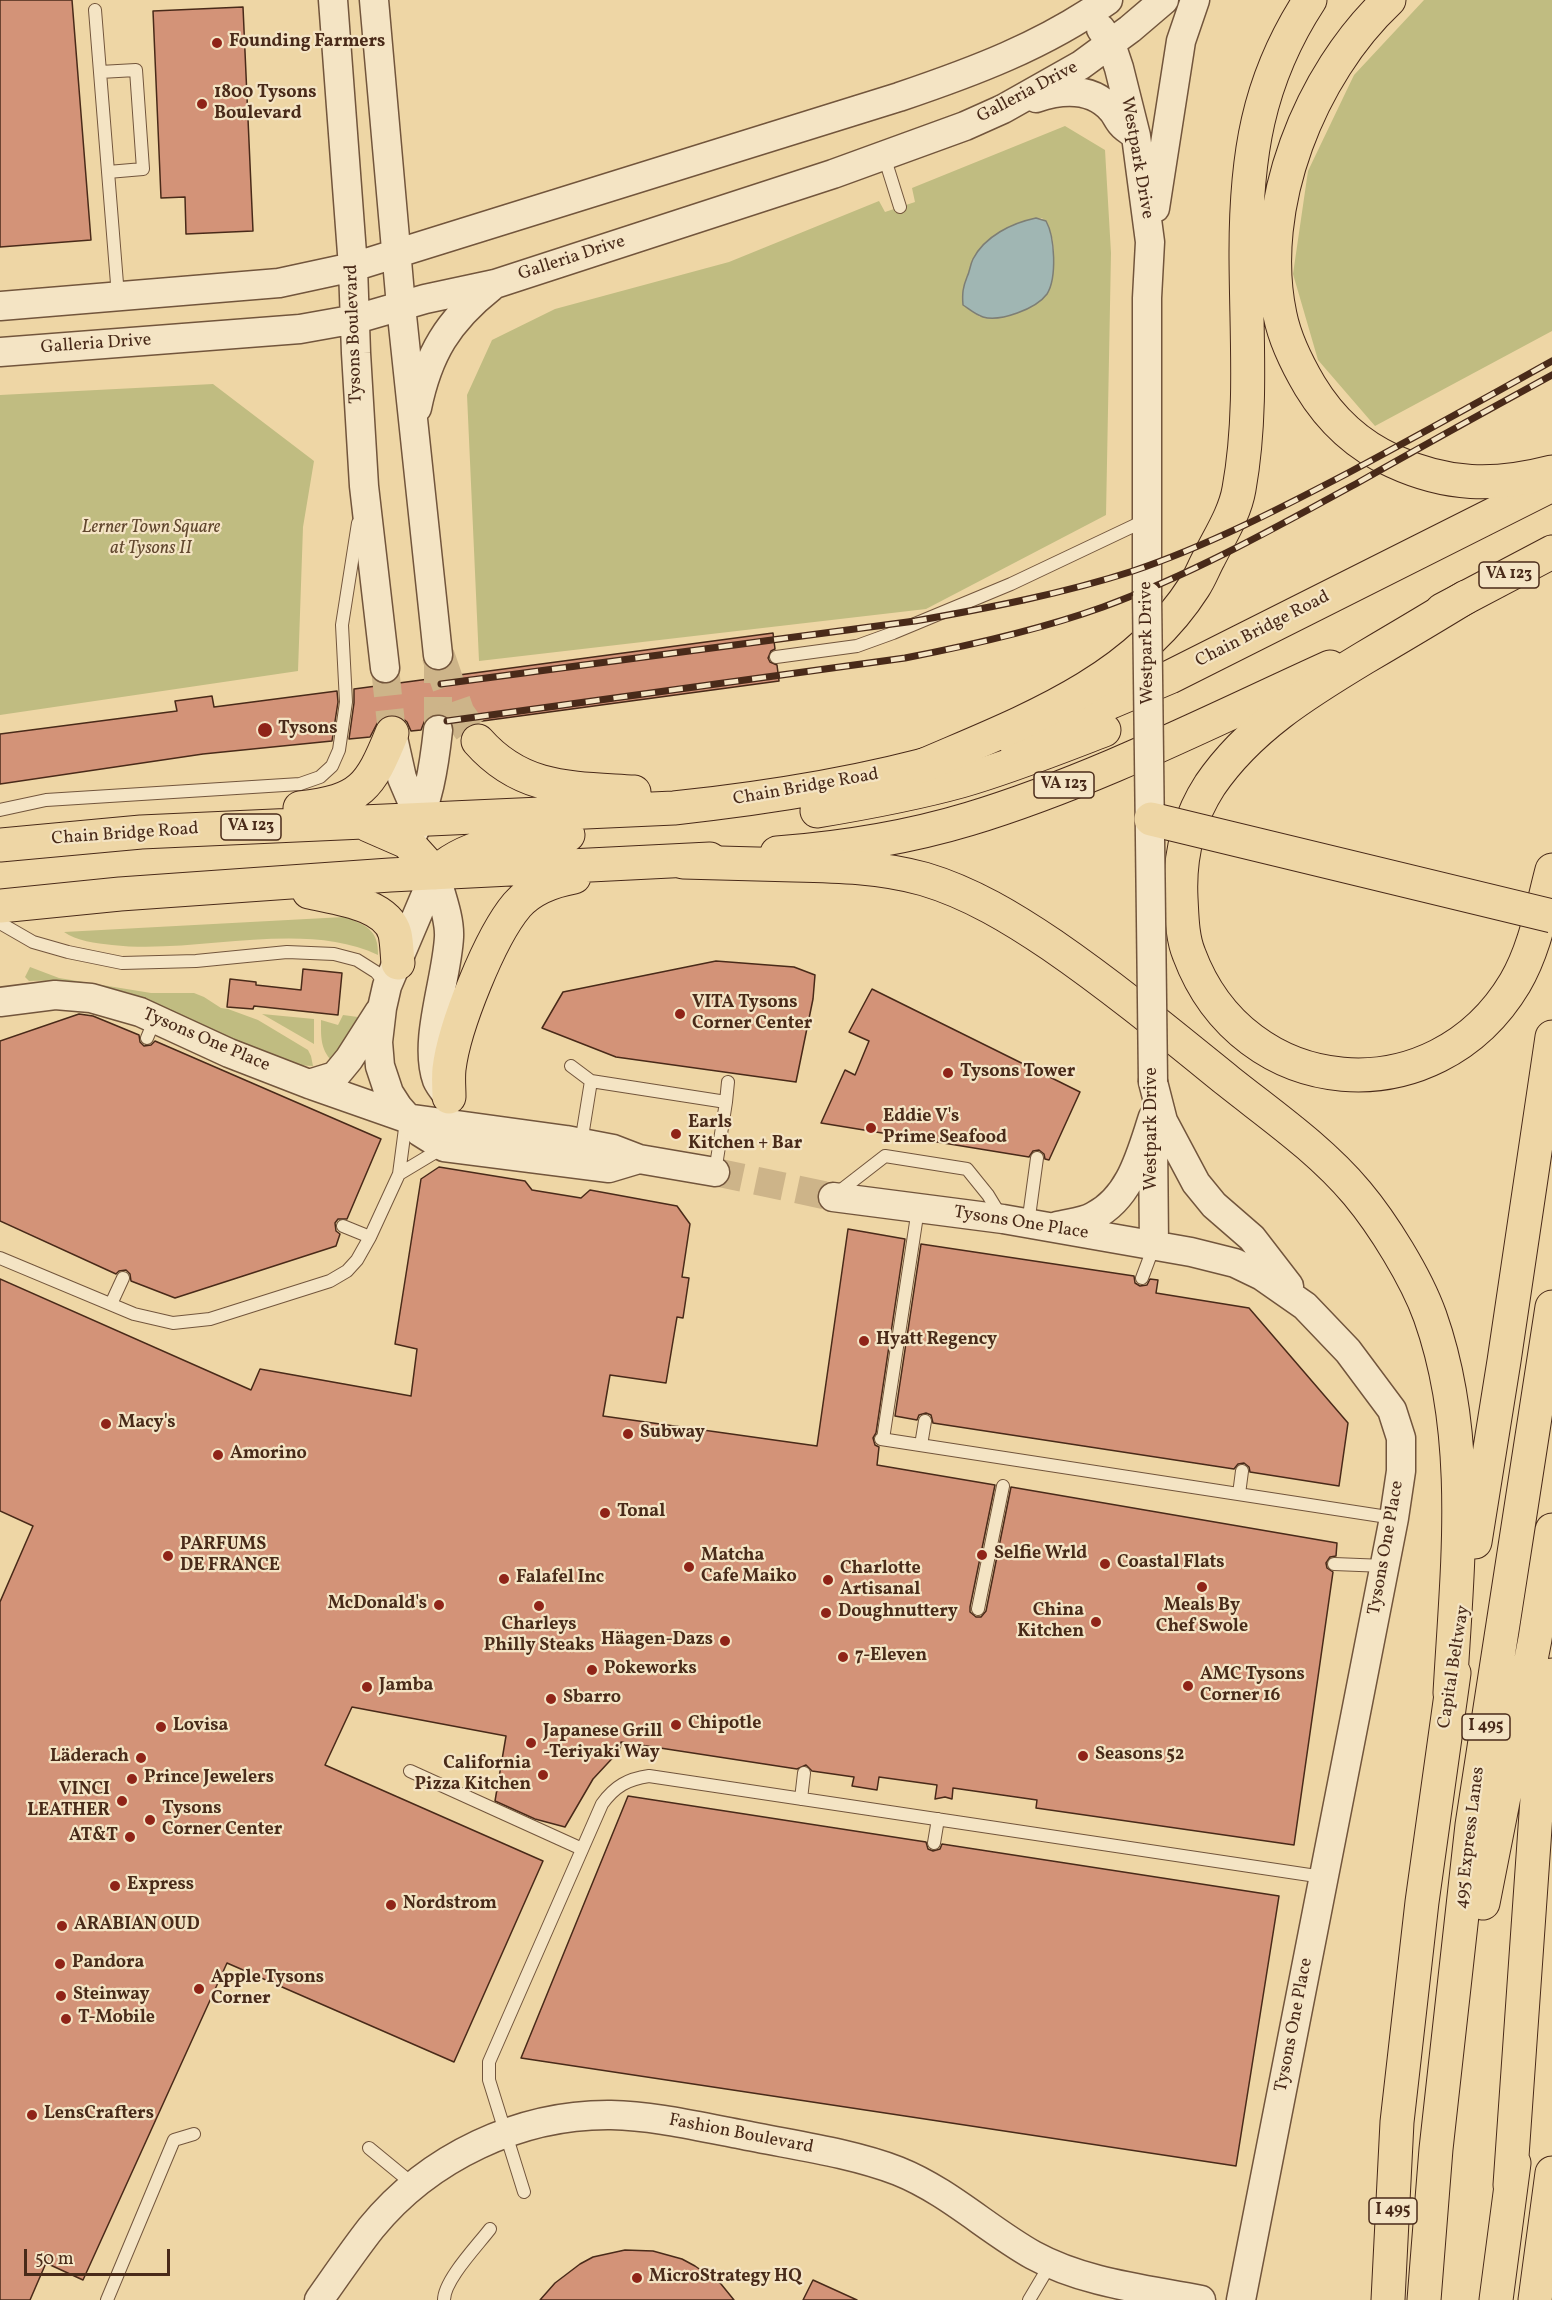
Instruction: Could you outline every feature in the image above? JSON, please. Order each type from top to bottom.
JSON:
[{"type":"main road","points":[[922,766],[1034,717],[1098,682],[1125,663],[1162,628],[1194,587],[1226,527],[1239,491],[1243,456],[1246,399],[1246,201],[1252,147],[1264,96],[1276,62],[1310,0]]},
{"type":"main road","points":[[1389,0],[1362,28],[1323,86],[1297,144],[1287,174],[1280,203],[1275,261],[1280,316],[1288,343],[1298,367],[1316,395],[1356,440],[1376,454],[1407,468],[1439,478],[1467,482],[1494,483],[1526,479],[1552,472]]},
{"type":"main road","name":"Chain Bridge Road","points":[[0,845],[141,832],[362,823],[414,832],[674,808],[755,799],[836,786],[922,766],[1009,740],[1080,715],[1215,655],[1552,485]]},
{"type":"main road","name":"VA 123","points":[[0,906],[120,894],[390,874],[683,862],[847,847],[969,819],[1131,760],[1362,653],[1552,552]]},
{"type":"main road","points":[[1466,597],[1324,682],[1280,712],[1252,735],[1228,761],[1195,812],[1186,839],[1180,880],[1182,923],[1188,952],[1203,985],[1221,1011],[1248,1038],[1288,1062],[1333,1075],[1363,1075],[1402,1070],[1440,1054],[1472,1035],[1495,1011],[1515,982],[1529,954],[1552,870]]},
{"type":"main road","points":[[414,832],[435,873],[461,854],[497,843],[531,837],[721,824],[875,801],[961,781],[1037,756],[1106,729],[1172,694],[1215,655]]},
{"type":"main road","points":[[141,832],[270,815],[342,801],[365,786],[380,764],[392,733]]},
{"type":"main road","points":[[478,741],[490,755],[513,771],[535,781],[560,787],[755,799]]},
{"type":"main road","points":[[1151,819],[1552,916]]},
{"type":"main road","points":[[414,832],[446,845],[479,864],[505,871]]},
{"type":"main road","points":[[683,862],[861,867],[924,879],[965,895],[1012,918],[1094,974],[1314,1150],[1356,1192],[1392,1243],[1430,1315],[1450,1402],[1459,1480],[1459,1528],[1450,1693]]},
{"type":"main road","points":[[448,1097],[449,1069],[471,996],[496,934],[518,903],[541,886],[631,864]]},
{"type":"main road","points":[[276,883],[358,902],[381,916],[394,932],[389,985]]},
{"type":"main road","name":"Capital Beltway","points":[[1388,2300],[1397,2122],[1422,1902],[1450,1693],[1504,1361],[1552,1037]]},
{"type":"main road","name":"495 Express Lanes","points":[[1424,2300],[1436,2149],[1472,1825],[1552,1307]]},
{"type":"main road","points":[[1436,2149],[1535,1639],[1552,1530]]},
{"type":"main road","points":[[1510,2185],[1538,1785],[1552,1675]]},
{"type":"main road","points":[[1496,2300],[1510,2185],[1552,1912]]},
{"type":"main road","points":[[1371,2300],[1397,2122]]},
{"type":"main road","points":[[1535,2300],[1552,2173]]},
{"type":"main road","points":[[1548,2300],[1552,2216]]},
{"type":"street","name":"Tysons Boulevard","points":[[333,0],[353,267],[364,486],[385,668]]},
{"type":"street","points":[[374,0],[401,306],[438,655]]},
{"type":"street","points":[[1111,44],[1164,0]]},
{"type":"street","points":[[1150,242],[1179,52],[1195,0]]},
{"type":"street","points":[[0,306],[279,283],[353,267],[899,97],[978,70],[1028,47],[1093,4]]},
{"type":"street","name":"Westpark Drive","points":[[1093,4],[1111,44],[1136,136],[1150,242],[1147,308],[1147,519],[1154,1246]]},
{"type":"street","name":"Galleria Drive","points":[[0,352],[300,329],[356,319],[495,284],[884,156],[964,126],[1003,109],[1048,85],[1111,44]]},
{"type":"street","points":[[1003,109],[1048,94],[1082,92],[1095,96],[1105,103],[1120,123],[1136,136]]},
{"type":"street","points":[[413,428],[426,374],[438,345],[457,317],[495,284]]},
{"type":"street","points":[[390,874],[414,832],[435,762],[438,730]]},
{"type":"street","points":[[392,733],[414,832]]},
{"type":"street","points":[[309,1084],[335,1076],[349,1059],[389,985],[435,873]]},
{"type":"street","points":[[435,873],[449,934],[444,982],[435,1026],[433,1059],[438,1081],[448,1097],[458,1106],[482,1117],[574,1142]]},
{"type":"street","points":[[389,985],[378,1042],[380,1066],[389,1093],[406,1118]]},
{"type":"street","name":"Tysons One Place","points":[[0,1002],[55,995],[91,998],[140,1012],[151,1028],[229,1053],[406,1118],[574,1142],[613,1149],[639,1159],[714,1172]]},
{"type":"street","points":[[1153,1082],[1163,1121],[1196,1183],[1214,1205],[1252,1238],[1305,1306]]},
{"type":"street","points":[[1027,1224],[1094,1217],[1118,1198],[1125,1189],[1139,1159],[1153,1117]]},
{"type":"street","name":"Tysons One Place","points":[[406,1118],[420,1132],[444,1147],[609,1168],[639,1159]]},
{"type":"street","name":"Tysons One Place","points":[[833,1197],[1027,1224],[1191,1252],[1235,1263],[1262,1276],[1305,1306],[1348,1351],[1392,1410],[1401,1438],[1401,1471],[1394,1518],[1241,2300]]},
{"type":"street","name":"Fashion Boulevard","points":[[319,2300],[372,2227],[415,2186],[467,2150],[505,2132],[571,2118],[609,2115],[664,2119],[856,2159],[899,2172],[933,2189],[1033,2255],[1086,2276],[1201,2300]]},
{"type":"lane","points":[[95,10],[118,297]]},
{"type":"lane","points":[[100,72],[136,70],[143,169],[108,172]]},
{"type":"lane","points":[[884,156],[900,207]]},
{"type":"lane","points":[[0,810],[45,800],[300,784],[320,777],[332,766],[339,750],[346,702],[342,625],[364,486]]},
{"type":"lane","points":[[776,657],[857,646],[893,633],[1011,584],[1147,519]]},
{"type":"lane","points":[[0,923],[33,942],[122,963],[196,961],[287,952],[334,954],[357,960],[376,972],[389,985]]},
{"type":"lane","points":[[571,1066],[591,1082],[726,1102]]},
{"type":"lane","points":[[574,1142],[591,1082]]},
{"type":"lane","points":[[714,1172],[728,1082]]},
{"type":"lane","points":[[0,1258],[134,1314],[173,1323],[210,1319],[330,1281],[347,1271],[357,1260],[370,1237],[399,1174],[406,1118]]},
{"type":"lane","points":[[399,1174],[444,1147]]},
{"type":"lane","points":[[833,1197],[885,1156],[967,1169],[988,1195],[1027,1224],[1037,1158]]},
{"type":"lane","points":[[918,1209],[882,1439],[1394,1518]]},
{"type":"lane","points":[[343,1226],[370,1237]]},
{"type":"lane","points":[[1142,1278],[1154,1246]]},
{"type":"lane","points":[[111,1304],[123,1278]]},
{"type":"lane","points":[[921,1445],[925,1421]]},
{"type":"lane","points":[[1239,1494],[1242,1471]]},
{"type":"lane","points":[[978,1609],[1003,1486]]},
{"type":"lane","points":[[1334,1564],[1385,1566]]},
{"type":"lane","points":[[410,1771],[582,1849]]},
{"type":"lane","points":[[801,1799],[804,1773]]},
{"type":"lane","points":[[524,2192],[489,2080],[489,2062],[602,1804],[618,1785],[633,1778],[649,1776],[1323,1877]]},
{"type":"lane","points":[[934,1843],[938,1819]]},
{"type":"lane","points":[[107,2300],[174,2139],[194,2134]]},
{"type":"lane","points":[[369,2148],[415,2186]]},
{"type":"lane","points":[[444,2300],[444,2292],[453,2277],[490,2229]]},
{"type":"lane","points":[[1029,2300],[1052,2263]]},
{"type":"green space","points":[[1424,0],[1552,0],[1552,331],[1375,426],[1318,360],[1293,274],[1308,171],[1354,75]]},
{"type":"green space","points":[[1065,126],[1105,150],[1111,253],[1106,515],[926,609],[479,661],[467,395],[492,340],[555,309],[729,262],[879,201],[885,212],[915,202],[912,188]],"holes":[[[1042,218],[1047,225],[1054,253],[1048,292],[980,317],[963,305],[969,271],[984,245],[995,235],[1024,222]]]},
{"type":"green space","name":"Lerner Town Square at Tysons II","points":[[213,384],[314,461],[303,527],[298,671],[0,715],[0,395]]},
{"type":"green space","points":[[344,917],[369,929],[376,939],[378,955],[348,945],[316,940],[248,940],[145,947],[93,942],[74,938],[64,932]]},
{"type":"green space","points":[[30,967],[59,978],[151,993],[194,993],[221,1008],[258,1020],[308,1050],[313,1066],[294,1065],[129,993],[79,983],[29,981],[25,977]]},
{"type":"green space","points":[[262,1014],[314,1019],[314,1044]]},
{"type":"green space","points":[[343,1015],[358,1017],[338,1057],[332,1061],[323,1047],[321,1020],[338,1025]]},
{"type":"water","points":[[1036,218],[1046,221],[1053,247],[1052,278],[1047,294],[1042,300],[1017,313],[999,318],[980,316],[963,305],[965,284],[972,261],[978,251],[1000,232],[1018,223]]},
{"type":"building","points":[[0,0],[72,0],[91,240],[0,247]]},
{"type":"building","name":"1800 Tysons Boulevard","points":[[243,7],[253,231],[186,234],[185,197],[161,198],[153,11]]},
{"type":"building","points":[[773,633],[775,649],[771,651],[768,658],[770,662],[777,665],[779,681],[453,725],[448,717],[439,714],[432,715],[425,720],[421,730],[411,731],[407,722],[400,716],[389,715],[380,718],[370,737],[349,739],[354,689]]},
{"type":"building","points":[[337,691],[338,702],[332,741],[203,754],[0,784],[0,734],[177,711],[175,701],[212,696],[214,707]]},
{"type":"building","name":"VITA Tysons Corner Center","points":[[716,961],[794,967],[815,975],[813,999],[796,1082],[616,1057],[542,1028],[563,992]]},
{"type":"building","points":[[303,969],[342,973],[338,1015],[254,1006],[253,1009],[227,1007],[230,979],[256,982],[256,985],[301,990]]},
{"type":"building","name":"Tysons Tower","points":[[872,989],[1080,1092],[1049,1160],[1045,1159],[1044,1154],[1039,1150],[1033,1151],[1029,1157],[821,1123],[845,1070],[855,1075],[869,1041],[849,1032]]},
{"type":"building","points":[[79,1014],[93,1016],[139,1035],[140,1042],[144,1046],[151,1045],[155,1041],[381,1139],[347,1219],[338,1219],[335,1223],[336,1231],[340,1234],[336,1246],[175,1298],[131,1281],[130,1274],[126,1270],[116,1274],[0,1221],[0,1041]]},
{"type":"building","name":"Tysons Corner Center","points":[[439,1167],[525,1181],[532,1190],[581,1198],[590,1190],[677,1206],[690,1224],[682,1277],[689,1278],[683,1318],[677,1317],[666,1383],[610,1375],[603,1416],[817,1446],[848,1229],[905,1239],[876,1433],[873,1438],[875,1445],[879,1447],[877,1465],[995,1485],[970,1607],[970,1612],[976,1617],[981,1617],[986,1611],[1011,1487],[1337,1543],[1336,1556],[1330,1557],[1326,1563],[1327,1568],[1333,1572],[1294,1845],[1036,1808],[1037,1800],[953,1788],[952,1799],[945,1797],[935,1799],[937,1785],[879,1777],[877,1790],[852,1786],[854,1777],[812,1771],[806,1765],[797,1769],[621,1742],[620,1750],[593,1779],[565,1827],[535,1819],[495,1801],[506,1736],[352,1707],[325,1765],[543,1861],[454,2062],[227,1963],[83,2280],[46,2263],[30,2300],[0,2300],[0,1602],[33,1526],[0,1511],[0,1279],[251,1390],[260,1369],[411,1396],[417,1349],[395,1344],[421,1179]]},
{"type":"building","points":[[921,1244],[1134,1276],[1135,1283],[1140,1286],[1147,1285],[1150,1279],[1158,1280],[1156,1293],[1249,1308],[1348,1423],[1339,1486],[1250,1472],[1249,1467],[1244,1463],[1238,1464],[1234,1469],[933,1423],[931,1415],[926,1413],[919,1415],[917,1420],[895,1416]]},
{"type":"building","points":[[628,1796],[926,1842],[928,1849],[933,1851],[940,1849],[942,1844],[1279,1896],[1236,2166],[521,2058]]},
{"type":"building","name":"MicroStrategy HQ","points":[[625,2250],[653,2251],[682,2259],[721,2284],[734,2300],[540,2300],[555,2283],[580,2264],[593,2257]]},
{"type":"building","points":[[813,2280],[857,2300],[803,2300]]},
{"type":"tunnel","points":[[438,655],[438,730]]},
{"type":"tunnel","points":[[438,655],[458,713],[478,741]]},
{"type":"tunnel","points":[[385,668],[392,733]]},
{"type":"tunnel","points":[[715,1172],[833,1197]]},
{"type":"railway","points":[[441,684],[915,621],[1079,587],[1161,561],[1269,513],[1322,487],[1552,361]]},
{"type":"railway","points":[[447,721],[905,658],[1054,623],[1136,594],[1234,549],[1552,375]]},
{"type":"place","name":"Founding Farmers","points":[[217,43]]},
{"type":"place","name":"1800 Tysons Boulevard","points":[[202,104]]},
{"type":"place","name":"Tysons","points":[[265,730]]},
{"type":"place","name":"VITA Tysons Corner Center","points":[[680,1014]]},
{"type":"place","name":"Tysons Tower","points":[[948,1073]]},
{"type":"place","name":"Eddie V's Prime Seafood","points":[[871,1128]]},
{"type":"place","name":"Earls Kitchen + Bar","points":[[676,1134]]},
{"type":"place","name":"Hyatt Regency","points":[[864,1341]]},
{"type":"place","name":"Macy's","points":[[106,1424]]},
{"type":"place","name":"Subway","points":[[628,1434]]},
{"type":"place","name":"Amorino","points":[[218,1455]]},
{"type":"place","name":"Tonal","points":[[605,1513]]},
{"type":"place","name":"Selfie Wrld","points":[[982,1555]]},
{"type":"place","name":"PARFUMS DE FRANCE","points":[[168,1556]]},
{"type":"place","name":"Coastal Flats","points":[[1105,1564]]},
{"type":"place","name":"Matcha Cafe Maiko","points":[[689,1567]]},
{"type":"place","name":"Falafel Inc","points":[[504,1579]]},
{"type":"place","name":"Charlotte Artisanal","points":[[828,1580]]},
{"type":"place","name":"Meals By Chef Swole","points":[[1202,1587]]},
{"type":"place","name":"McDonald's","points":[[439,1605]]},
{"type":"place","name":"Charleys Philly Steaks","points":[[539,1606]]},
{"type":"place","name":"Doughnuttery","points":[[826,1613]]},
{"type":"place","name":"China Kitchen","points":[[1096,1622]]},
{"type":"place","name":"Häagen-Dazs","points":[[725,1641]]},
{"type":"place","name":"7-Eleven","points":[[843,1657]]},
{"type":"place","name":"Pokeworks","points":[[592,1670]]},
{"type":"place","name":"AMC Tysons Corner 16","points":[[1188,1686]]},
{"type":"place","name":"Jamba","points":[[367,1687]]},
{"type":"place","name":"Sbarro","points":[[551,1699]]},
{"type":"place","name":"Chipotle","points":[[676,1725]]},
{"type":"place","name":"Lovisa","points":[[161,1727]]},
{"type":"place","name":"Japanese Grill -Teriyaki Way","points":[[531,1743]]},
{"type":"place","name":"Seasons 52","points":[[1083,1756]]},
{"type":"place","name":"Läderach","points":[[141,1758]]},
{"type":"place","name":"California Pizza Kitchen","points":[[543,1775]]},
{"type":"place","name":"Prince Jewelers","points":[[132,1779]]},
{"type":"place","name":"VINCI LEATHER","points":[[122,1801]]},
{"type":"place","name":"Tysons Corner Center","points":[[150,1820]]},
{"type":"place","name":"AT&T","points":[[130,1837]]},
{"type":"place","name":"Express","points":[[115,1886]]},
{"type":"place","name":"Nordstrom","points":[[391,1905]]},
{"type":"place","name":"ARABIAN OUD","points":[[62,1926]]},
{"type":"place","name":"Pandora","points":[[60,1964]]},
{"type":"place","name":"Apple Tysons Corner","points":[[199,1989]]},
{"type":"place","name":"Steinway","points":[[61,1996]]},
{"type":"place","name":"T-Mobile","points":[[66,2019]]},
{"type":"place","name":"LensCrafters","points":[[32,2115]]},
{"type":"place","name":"MicroStrategy HQ","points":[[637,2278]]}]
